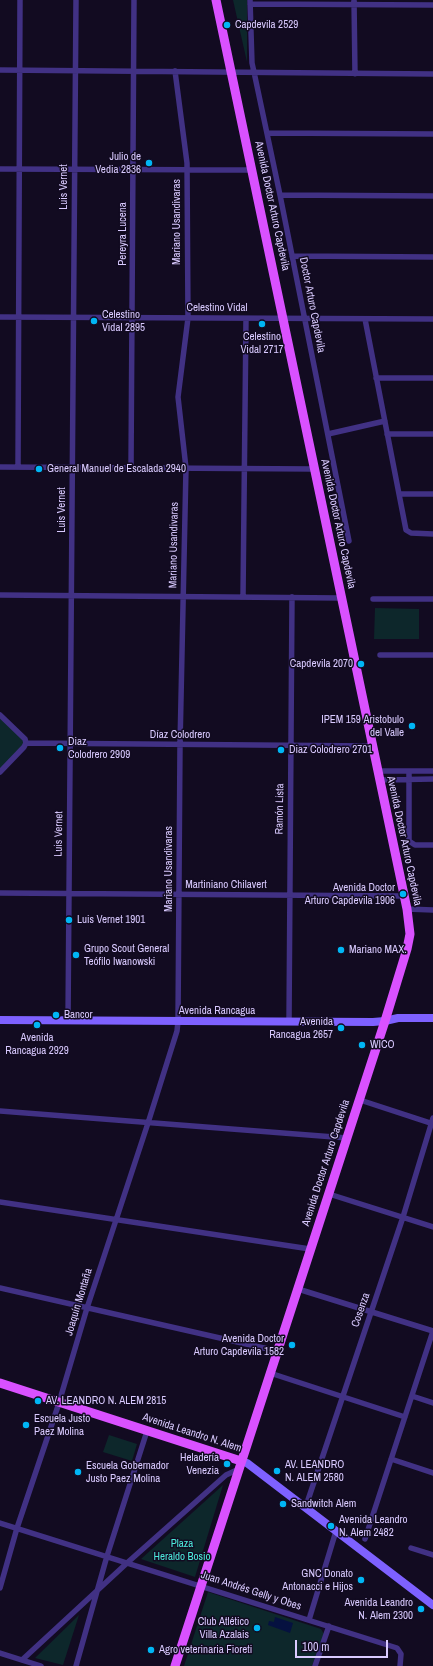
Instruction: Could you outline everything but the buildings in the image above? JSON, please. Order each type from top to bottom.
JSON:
[{"type":"main road","name":"Avenida Doctor Arturo Capdevila","points":[[175,1666],[276,1351],[360,1100],[409,941],[407,909],[403,896],[216,0]]},
{"type":"main road","name":"Avenida Rancagua","points":[[0,1020],[289,1022],[385,1021],[398,1018],[433,1018]]},
{"type":"main road","name":"Avenida Leandro N. Alem","points":[[0,1383],[240,1465],[247,1463],[433,1604]]},
{"type":"street","points":[[18,467],[20,0]]},
{"type":"street","name":"Luis Vernet","points":[[68,1021],[76,0]]},
{"type":"street","name":"Pereyra Lucena","points":[[131,468],[134,0]]},
{"type":"street","points":[[250,2],[354,2],[433,5]]},
{"type":"street","name":"Doctor Arturo Capdevila","points":[[250,2],[252,62],[349,541]]},
{"type":"street","points":[[354,2],[355,74]]},
{"type":"street","points":[[0,70],[433,74]]},
{"type":"street","name":"Mariano Usandivaras","points":[[175,71],[187,170],[188,318],[178,397],[186,468],[180,745],[178,1021]]},
{"type":"street","points":[[267,133],[433,134]]},
{"type":"street","points":[[0,169],[252,170]]},
{"type":"street","points":[[280,196],[433,196]]},
{"type":"street","points":[[292,256],[433,257]]},
{"type":"street","name":"Celestino Vidal","points":[[0,317],[433,319]]},
{"type":"street","points":[[243,596],[246,318]]},
{"type":"street","points":[[365,319],[406,530],[409,533],[433,534]]},
{"type":"street","points":[[376,378],[433,378]]},
{"type":"street","points":[[328,434],[385,421]]},
{"type":"street","points":[[387,434],[433,434]]},
{"type":"street","points":[[0,467],[314,469]]},
{"type":"street","points":[[399,494],[433,494]]},
{"type":"street","points":[[0,595],[341,598]]},
{"type":"street","name":"Ramón Lista","points":[[289,1022],[292,597]]},
{"type":"street","points":[[373,599],[433,599]]},
{"type":"street","points":[[380,655],[433,655]]},
{"type":"street","points":[[0,715],[24,739],[26,743],[0,772]]},
{"type":"street","name":"Díaz Colodrero","points":[[26,743],[372,746]]},
{"type":"street","points":[[377,771],[433,771]]},
{"type":"street","points":[[409,771],[408,837],[410,843],[415,845],[433,845]]},
{"type":"street","points":[[380,780],[433,779]]},
{"type":"street","name":"Martiniano Chilavert","points":[[0,893],[403,896]]},
{"type":"street","points":[[407,909],[433,910]]},
{"type":"street","name":"Joaquín Montaña","points":[[0,1588],[17,1528],[87,1308],[148,1123],[177,1030],[178,1021]]},
{"type":"street","points":[[360,1100],[432,1122]]},
{"type":"street","points":[[0,1111],[347,1138]]},
{"type":"street","name":"Cosenza","points":[[303,1506],[308,1500],[403,1217],[432,1122]]},
{"type":"street","points":[[329,1194],[433,1227]]},
{"type":"street","points":[[0,1202],[310,1249]]},
{"type":"street","points":[[0,1288],[276,1351]]},
{"type":"street","points":[[298,1289],[433,1331],[365,1539]]},
{"type":"street","points":[[270,1373],[404,1417]]},
{"type":"street","points":[[412,1396],[433,1403]]},
{"type":"street","points":[[76,1666],[107,1556],[147,1432]]},
{"type":"street","points":[[392,1459],[433,1473]]},
{"type":"street","points":[[22,1660],[127,1563],[226,1475],[240,1465]]},
{"type":"street","name":"Juan Andrés Gelly y Obes","points":[[0,1523],[397,1648],[401,1654],[400,1666]]},
{"type":"street","points":[[309,1620],[336,1531]]},
{"type":"street","points":[[411,1548],[433,1555]]},
{"type":"street","points":[[315,1666],[329,1626]]},
{"type":"street","points":[[0,1653],[41,1666]]},
{"type":"green space","points":[[233,0],[247,0],[247,62]]},
{"type":"green space","points":[[375,608],[419,609],[419,639],[374,639]]},
{"type":"green space","points":[[0,715],[26,743],[0,772]]},
{"type":"green space","points":[[109,1435],[137,1444],[132,1461],[103,1452]]},
{"type":"green space","name":"Plaza Heraldo Bosio","points":[[223,1485],[195,1577],[141,1559]]},
{"type":"green space","name":"Club Atlético Villa Azalais","points":[[208,1592],[321,1629],[324,1634],[312,1666],[184,1666]]},
{"type":"green space","points":[[79,1615],[63,1665],[35,1658]]},
{"type":"shaded area","points":[[275,1617],[293,1623],[290,1633],[268,1625],[269,1621],[274,1622]]},
{"type":"place","name":"Capdevila 2529","points":[[227,25]]},
{"type":"place","name":"Julio de Vedia 2836","points":[[149,163]]},
{"type":"place","name":"Celestino Vidal 2895","points":[[94,321]]},
{"type":"place","name":"Celestino Vidal 2717","points":[[262,324]]},
{"type":"place","name":"General Manuel de Escalada 2940","points":[[39,469]]},
{"type":"place","name":"Capdevila 2070","points":[[361,664]]},
{"type":"place","name":"IPEM 159 Aristobulo del Valle","points":[[412,726]]},
{"type":"place","name":"Diaz Colodrero 2909","points":[[60,748]]},
{"type":"place","name":"Diaz Colodrero 2701","points":[[281,750]]},
{"type":"place","name":"Avenida Doctor Arturo Capdevila 1906","points":[[403,894]]},
{"type":"place","name":"Luis Vernet 1901","points":[[69,920]]},
{"type":"place","name":"Mariano MAX.","points":[[341,950]]},
{"type":"place","name":"Grupo Scout General Teófilo Iwanowski","points":[[76,955]]},
{"type":"place","name":"Bancor","points":[[56,1015]]},
{"type":"place","name":"Avenida Rancagua 2929","points":[[37,1025]]},
{"type":"place","name":"Avenida Rancagua 2657","points":[[341,1028]]},
{"type":"place","name":"WICO","points":[[362,1045]]},
{"type":"place","name":"Avenida Doctor Arturo Capdevila 1582","points":[[292,1345]]},
{"type":"place","name":"AV. LEANDRO N. ALEM 2815","points":[[38,1401]]},
{"type":"place","name":"Escuela Justo Paez Molina","points":[[26,1425]]},
{"type":"place","name":"Heladería Venezia","points":[[227,1464]]},
{"type":"place","name":"AV. LEANDRO N. ALEM 2580","points":[[277,1471]]},
{"type":"place","name":"Escuela Gobernador Justo Paez Molina","points":[[78,1472]]},
{"type":"place","name":"Sandwitch Alem","points":[[283,1504]]},
{"type":"place","name":"Avenida Leandro N. Alem 2482","points":[[331,1526]]},
{"type":"place","name":"GNC Donato Antonacci e Hijos","points":[[361,1580]]},
{"type":"place","name":"Avenida Leandro N. Alem 2300","points":[[421,1609]]},
{"type":"place","name":"Club Atlético Villa Azalais","points":[[257,1628]]},
{"type":"place","name":"Agro veterinaria Fioreti","points":[[151,1650]]}]
